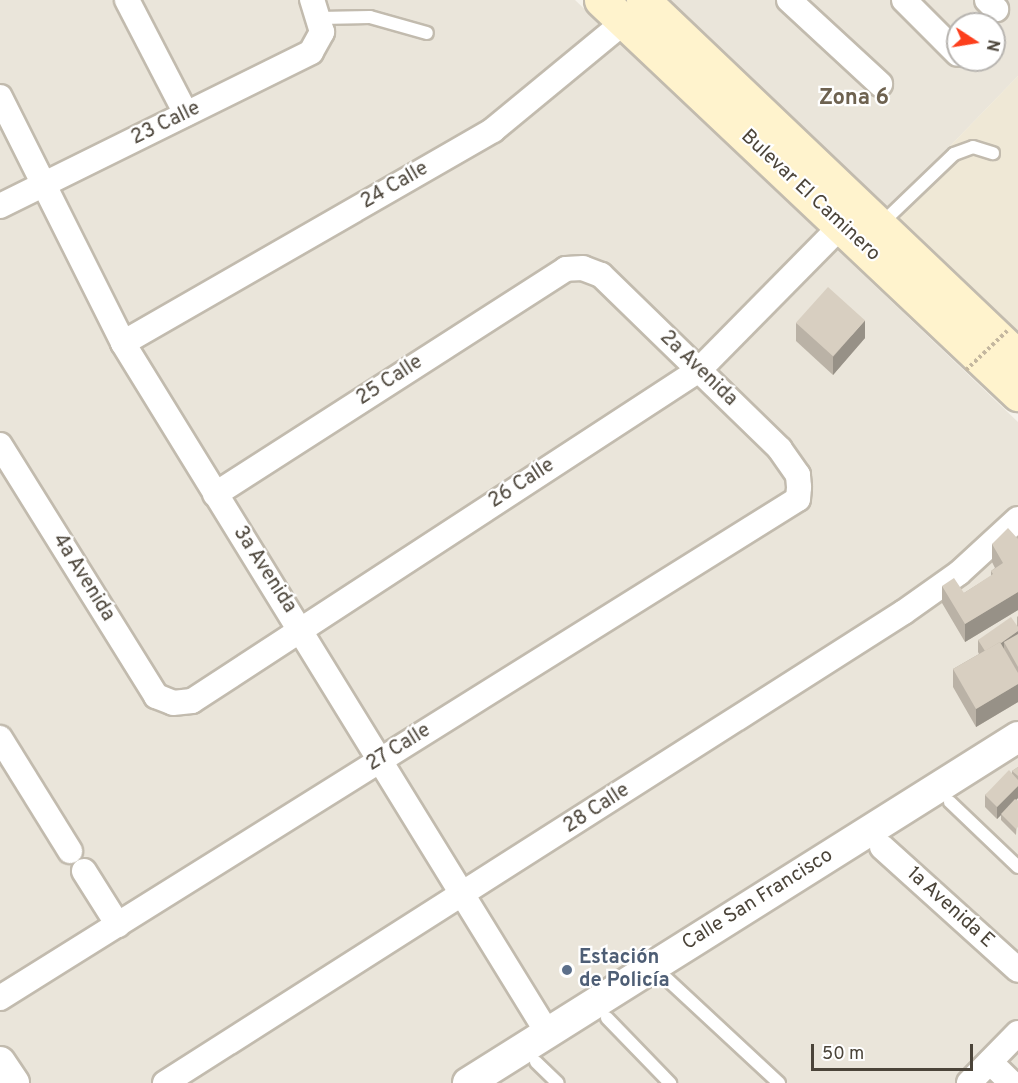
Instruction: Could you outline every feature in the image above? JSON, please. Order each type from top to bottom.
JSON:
[{"type":"main road","name":"Bulevar El Caminero","points":[[601,0],[640,6],[1013,344]]},
{"type":"main road","name":"Bulevar El Caminero","points":[[640,6],[842,225],[1018,394]]},
{"type":"street","points":[[127,0],[186,114]]},
{"type":"street","points":[[789,0],[880,84]]},
{"type":"street","points":[[904,0],[946,42]]},
{"type":"street","name":"24 Calle","points":[[123,343],[493,130],[640,6]]},
{"type":"street","name":"23 Calle","points":[[0,206],[311,52],[318,17]]},
{"type":"street","name":"3a Avenida","points":[[0,97],[123,343],[300,627],[547,1032]]},
{"type":"street","name":"26 Calle","points":[[173,703],[192,700],[300,627],[699,370],[842,225]]},
{"type":"street","name":"2a Avenida","points":[[566,269],[601,275],[780,449],[798,475],[798,499]]},
{"type":"street","name":"25 Calle","points":[[215,494],[566,269]]},
{"type":"street","name":"4a Avenida","points":[[0,445],[156,696],[173,703]]},
{"type":"street","name":"27 Calle","points":[[0,998],[798,499]]},
{"type":"street","name":"28 Calle","points":[[165,1083],[462,896],[932,593],[1018,519]]},
{"type":"street","name":"Calle San Francisco","points":[[468,1083],[1018,737]]},
{"type":"street","points":[[0,738],[70,851]]},
{"type":"street","name":"Calle San Francisco","points":[[504,1083],[667,979],[882,847],[1018,758]]},
{"type":"street","name":"1a Avenida E","points":[[882,847],[1018,970]]},
{"type":"street","points":[[84,871],[118,926]]},
{"type":"street","points":[[969,1083],[1018,1033]]},
{"type":"street","points":[[0,1062],[14,1083]]},
{"type":"street","points":[[990,1062],[1012,1083]]},
{"type":"lane","points":[[318,17],[370,17],[427,33]]},
{"type":"lane","points":[[881,224],[954,154],[973,147],[993,153]]},
{"type":"lane","points":[[950,802],[1018,867]]},
{"type":"lane","points":[[667,979],[779,1083]]},
{"type":"lane","points":[[607,1018],[670,1083]]},
{"type":"lane","points":[[536,1062],[558,1083]]},
{"type":"path","points":[[966,370],[1013,344]]},
{"type":"shaded area","points":[[0,0],[575,0],[1018,422],[1018,1083],[0,1083]]},
{"type":"shaded area","points":[[661,0],[1018,0],[1018,76],[888,210]]},
{"type":"shaded area","points":[[1018,76],[1018,337],[888,210]]},
{"type":"building","points":[[828,287],[865,320],[833,356],[796,323]]},
{"type":"building","points":[[1008,528],[1018,539],[1018,592],[965,624],[942,586],[954,578],[964,593],[993,574],[991,571],[1003,563],[992,544]]},
{"type":"building","points":[[1011,617],[1018,631],[985,651],[978,640]]},
{"type":"building","points":[[1018,634],[1018,667],[1004,642]]},
{"type":"building","points":[[1000,642],[1018,673],[1018,684],[976,709],[953,669]]},
{"type":"building","points":[[1018,767],[1018,776],[1012,771]]},
{"type":"building","points":[[1009,770],[1018,780],[1018,786],[997,807],[985,795]]},
{"type":"building","points":[[1015,799],[1018,801],[1018,827],[1016,829],[1001,814]]},
{"type":"place","name":"Estación de Policía","points":[[567,970]]},
{"type":"district","name":"Zona 6","points":[[854,99]]}]
